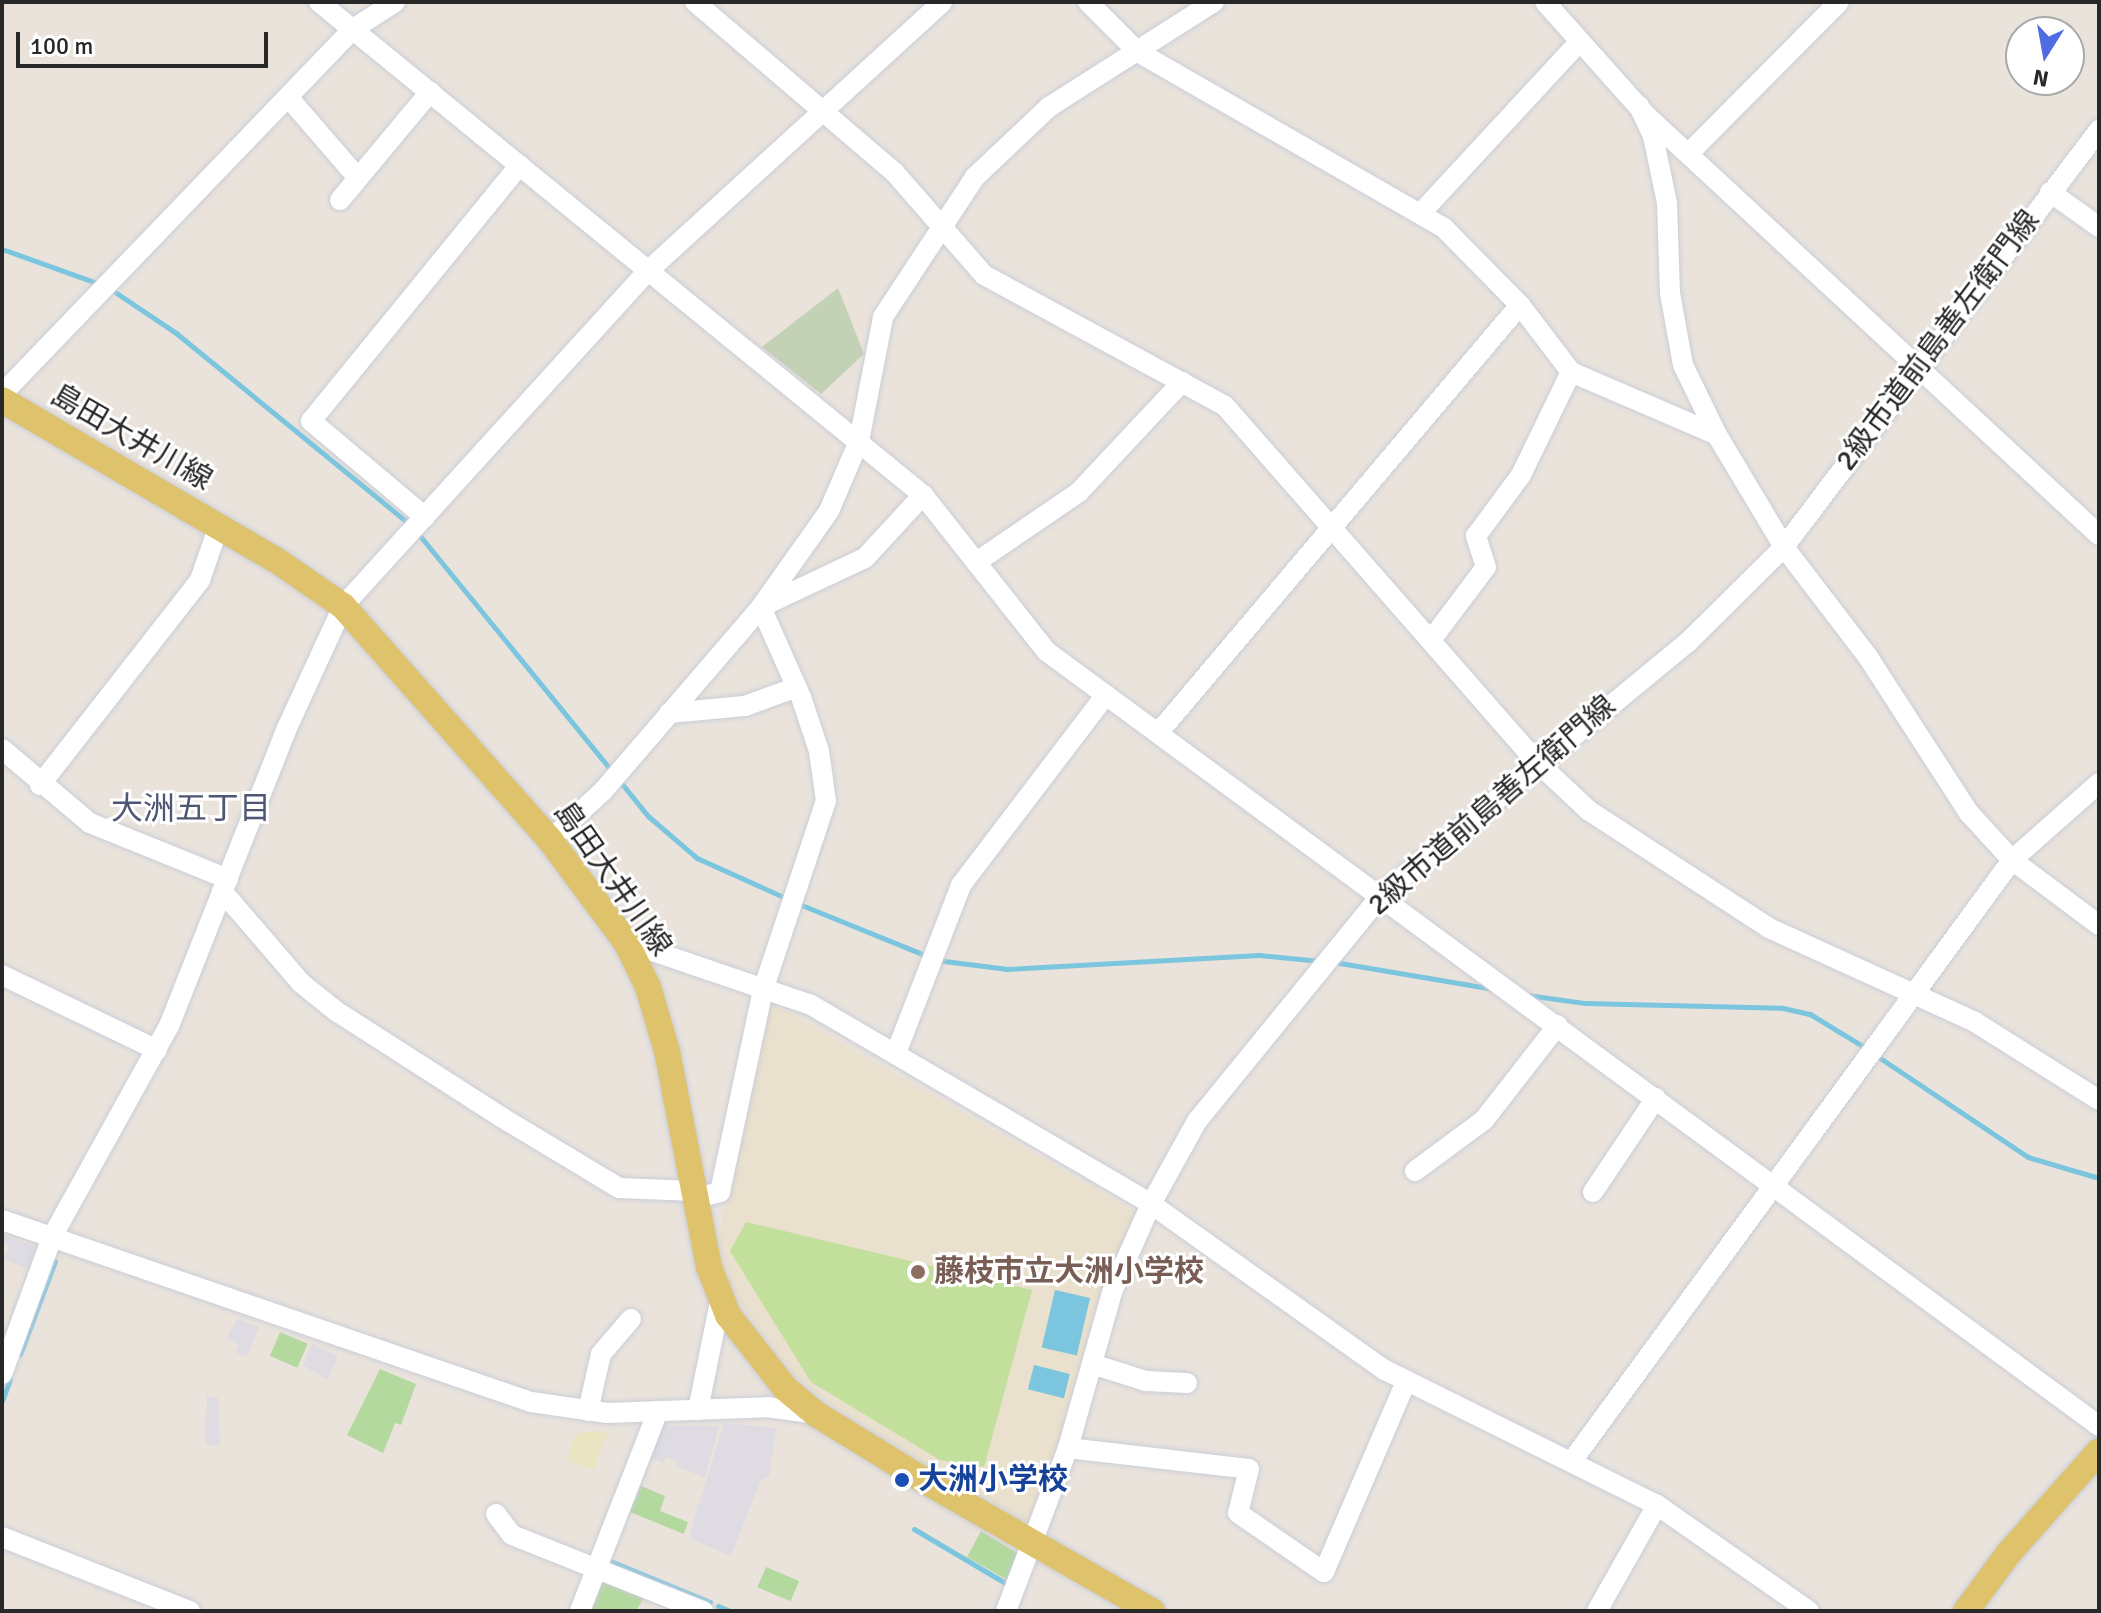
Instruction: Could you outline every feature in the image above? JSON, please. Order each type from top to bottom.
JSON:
[{"type":"main road","name":"島田大井川線","points":[[2,397],[219,525],[343,606],[550,840],[626,942],[648,987],[667,1051],[709,1267],[721,1297],[755,1355],[816,1414],[1152,1611]]},
{"type":"main road","points":[[1966,1611],[2008,1554],[2099,1451]]},
{"type":"street","points":[[319,2],[923,495],[1046,651],[2099,1426]]},
{"type":"street","points":[[2,397],[353,29],[395,2]]},
{"type":"street","points":[[695,2],[895,173],[943,222],[984,275],[1225,406],[1538,763],[1588,810],[1769,928],[1975,1022],[2099,1100]]},
{"type":"street","points":[[2,1374],[52,1237],[157,1050],[287,728],[343,606],[649,270],[942,2]]},
{"type":"street","points":[[1088,2],[1138,52],[1444,228],[1520,305],[1571,372],[1717,435]]},
{"type":"street","points":[[550,840],[603,791],[761,607],[829,511],[859,441],[883,317],[975,177],[1016,134],[1214,2]]},
{"type":"street","points":[[1545,2],[1639,106],[1921,364],[2099,535]]},
{"type":"street","points":[[1690,152],[1839,2]]},
{"type":"street","points":[[1420,214],[1579,42]]},
{"type":"street","points":[[340,200],[430,92]]},
{"type":"street","points":[[288,97],[358,178]]},
{"type":"street","points":[[1639,106],[1653,136],[1667,203],[1670,293],[1683,365],[1717,435],[1784,547],[1868,657],[1969,813],[2012,860],[2099,925]]},
{"type":"street","name":"2級市道前島善左衛門線","points":[[1006,1611],[1068,1448],[1112,1292],[1151,1204],[1197,1121],[1381,895],[1688,642],[1784,547],[2099,130]]},
{"type":"street","points":[[418,526],[311,421],[520,165]]},
{"type":"street","points":[[2050,192],[2099,227]]},
{"type":"street","points":[[1159,732],[1520,305]]},
{"type":"street","points":[[1431,640],[1486,567],[1476,536],[1521,475],[1571,372]]},
{"type":"street","points":[[978,561],[1079,492],[1182,382]]},
{"type":"street","points":[[761,607],[865,558],[923,495]]},
{"type":"street","points":[[40,785],[200,580],[219,525]]},
{"type":"street","points":[[2,749],[40,785],[90,823],[225,885],[301,983],[324,1002],[501,1117],[619,1188],[696,1194],[720,1192],[763,990],[826,801],[819,751],[797,687],[761,607]]},
{"type":"street","points":[[669,713],[745,706],[797,687]]},
{"type":"street","points":[[896,1053],[961,885],[1106,695]]},
{"type":"street","points":[[1572,1461],[1775,1189],[2012,860],[2099,783]]},
{"type":"street","points":[[626,942],[811,1005],[896,1053],[1151,1204],[1406,1382],[1657,1505],[1809,1611]]},
{"type":"street","points":[[2,975],[157,1050]]},
{"type":"street","points":[[1415,1171],[1484,1120],[1558,1025]]},
{"type":"street","points":[[1593,1192],[1656,1098]]},
{"type":"street","points":[[2,1220],[531,1402],[588,1411],[767,1407],[816,1414]]},
{"type":"street","points":[[698,1410],[721,1297]]},
{"type":"street","points":[[588,1411],[601,1354],[631,1319]]},
{"type":"street","points":[[1092,1364],[1146,1381],[1187,1383]]},
{"type":"street","points":[[1068,1448],[1249,1469],[1238,1513],[1324,1572],[1406,1382]]},
{"type":"street","points":[[580,1611],[658,1411]]},
{"type":"street","points":[[1597,1611],[1657,1505]]},
{"type":"street","points":[[496,1514],[512,1535],[703,1611]]},
{"type":"street","points":[[2,1537],[190,1611]]},
{"type":"shaded area","name":"藤枝市立大洲小学校","points":[[766,1000],[1136,1212],[1115,1257],[1063,1435],[1026,1526],[855,1423],[794,1377],[728,1286],[717,1244]]},
{"type":"shaded area","points":[[2,1235],[36,1247],[28,1269],[4,1259],[9,1246],[2,1243]]},
{"type":"shaded area","points":[[237,1319],[259,1327],[247,1357],[235,1352],[238,1345],[227,1338]]},
{"type":"shaded area","points":[[312,1344],[338,1356],[327,1380],[303,1365]]},
{"type":"shaded area","points":[[207,1396],[218,1398],[220,1446],[205,1444]]},
{"type":"shaded area","points":[[724,1423],[776,1428],[769,1476],[761,1480],[731,1556],[693,1540],[690,1533]]},
{"type":"shaded area","points":[[658,1426],[719,1426],[705,1477],[676,1467],[677,1461],[666,1457],[664,1463],[649,1457]]},
{"type":"green space","points":[[838,288],[864,354],[821,394],[762,347]]},
{"type":"green space","points":[[746,1222],[1032,1290],[984,1467],[940,1460],[811,1382],[730,1251]]},
{"type":"green space","points":[[280,1332],[308,1344],[297,1368],[270,1356]]},
{"type":"green space","points":[[380,1369],[416,1384],[401,1425],[395,1423],[383,1453],[347,1435]]},
{"type":"green space","points":[[641,1486],[665,1496],[660,1511],[688,1522],[684,1534],[630,1512]]},
{"type":"green space","points":[[981,1531],[1019,1554],[1009,1581],[967,1557]]},
{"type":"green space","points":[[766,1567],[799,1581],[791,1601],[757,1587]]},
{"type":"green space","points":[[604,1576],[645,1596],[636,1611],[591,1611]]},
{"type":"sand","points":[[608,1432],[594,1470],[566,1461],[575,1435]]},
{"type":"water","points":[[1055,1290],[1090,1298],[1077,1356],[1042,1347]]},
{"type":"water","points":[[1034,1365],[1070,1374],[1064,1398],[1028,1389]]},
{"type":"waterway","points":[[2,249],[100,284]]},
{"type":"waterway","points":[[109,288],[176,333],[409,524]]},
{"type":"waterway","points":[[416,531],[612,771]]},
{"type":"waterway","points":[[618,779],[648,816],[697,858],[790,900]]},
{"type":"waterway","points":[[799,904],[927,956]]},
{"type":"waterway","points":[[936,960],[1007,969],[1259,955],[1320,961]]},
{"type":"waterway","points":[[1334,962],[1494,989]]},
{"type":"waterway","points":[[1527,995],[1585,1003],[1783,1008],[1810,1014],[1866,1048]]},
{"type":"waterway","points":[[1874,1054],[2028,1157],[2099,1178]]},
{"type":"waterway","points":[[20,1354],[55,1261]]},
{"type":"waterway","points":[[2,1401],[10,1379]]},
{"type":"waterway","points":[[914,1529],[1007,1584]]},
{"type":"waterway","points":[[610,1561],[710,1602]]},
{"type":"waterway","points":[[718,1606],[730,1611]]},
{"type":"place","name":"藤枝市立大洲小学校","points":[[918,1272]]},
{"type":"place","name":"大洲小学校","points":[[902,1480]]},
{"type":"district","name":"大洲五丁目","points":[[191,809]]}]
